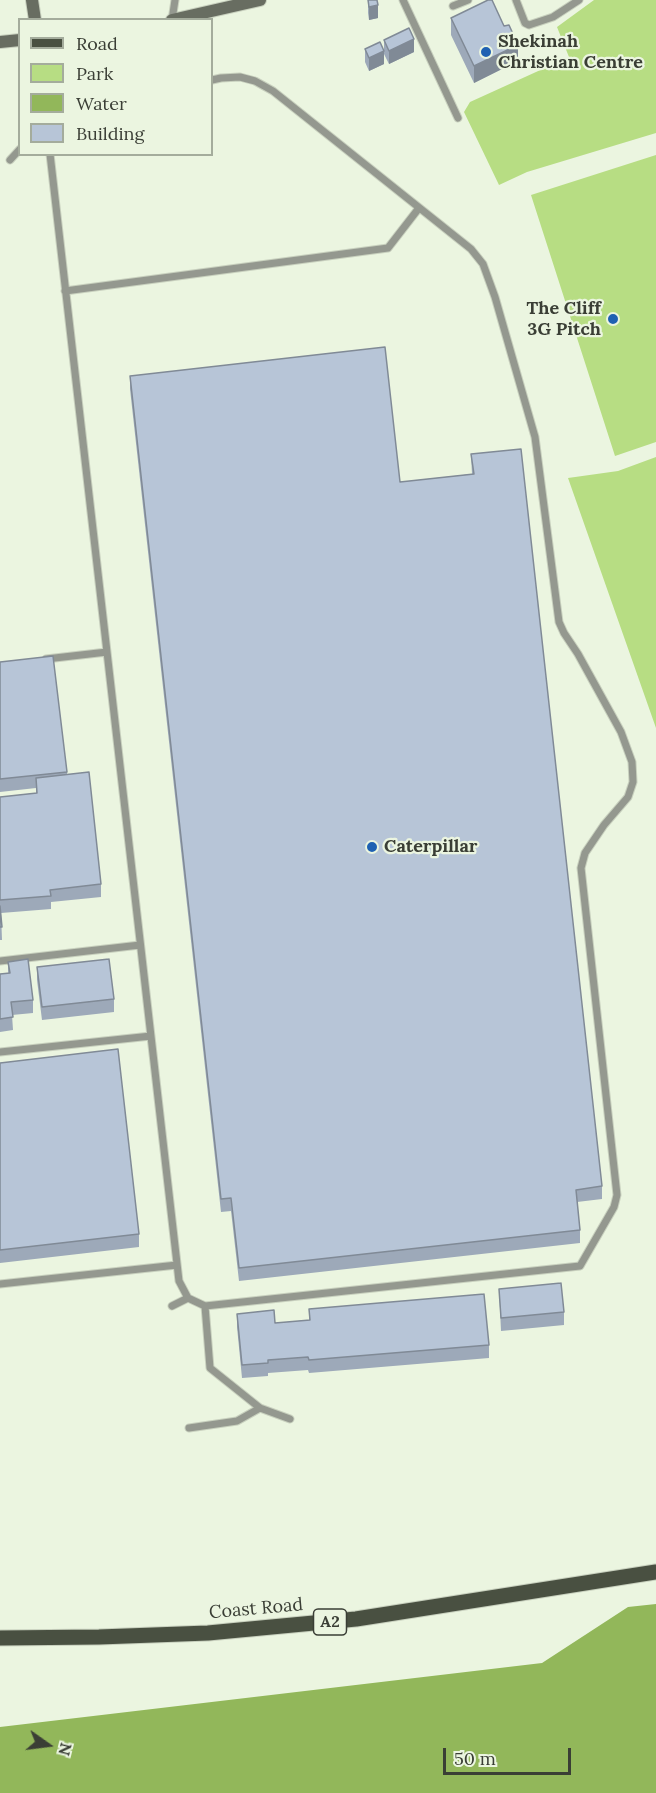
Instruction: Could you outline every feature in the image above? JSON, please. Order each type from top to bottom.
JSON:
[{"type":"main road","name":"Coast Road","points":[[0,1638],[208,1633],[356,1619],[656,1572]]},
{"type":"street","points":[[32,0],[35,18]]},
{"type":"street","points":[[180,18],[260,0]]},
{"type":"street","points":[[0,42],[18,40]]},
{"type":"lane","points":[[172,18],[175,0]]},
{"type":"lane","points":[[404,0],[458,118]]},
{"type":"lane","points":[[453,6],[468,0]]},
{"type":"lane","points":[[516,0],[525,23],[529,25],[553,18],[579,0]]},
{"type":"lane","points":[[50,156],[179,1281],[188,1298],[206,1306],[580,1266],[616,1201],[616,1183],[581,868],[585,853],[604,825],[628,797],[633,782],[632,762],[621,732],[564,633],[560,622],[536,437],[495,297],[483,264],[471,249],[265,86],[240,77],[213,80]]},
{"type":"lane","points":[[10,160],[18,151]]},
{"type":"lane","points":[[65,291],[388,248],[419,208]]},
{"type":"lane","points":[[33,661],[106,652]]},
{"type":"lane","points":[[0,961],[140,945]]},
{"type":"lane","points":[[0,1052],[151,1036]]},
{"type":"lane","points":[[0,1284],[177,1265]]},
{"type":"lane","points":[[172,1306],[188,1298]]},
{"type":"lane","points":[[206,1306],[210,1368],[260,1408],[290,1419]]},
{"type":"lane","points":[[189,1428],[237,1421],[260,1408]]},
{"type":"green space","points":[[594,0],[656,0],[656,133],[527,172],[499,185],[464,112],[470,102],[569,57],[557,27]]},
{"type":"green space","name":"The Cliff 3G Pitch","points":[[656,155],[656,442],[615,456],[531,195]]},
{"type":"green space","points":[[656,457],[656,728],[568,478],[618,471]]},
{"type":"water","points":[[656,1604],[656,1793],[0,1793],[0,1727],[542,1663],[628,1607]]},
{"type":"building","points":[[368,0],[377,0],[378,5],[369,7]]},
{"type":"building","points":[[492,0],[504,26],[509,25],[518,45],[474,66],[451,18]]},
{"type":"building","points":[[409,28],[414,39],[389,51],[384,40]]},
{"type":"building","points":[[380,42],[384,51],[369,58],[365,49]]},
{"type":"building","name":"Caterpillar","points":[[385,347],[400,482],[474,474],[471,454],[521,449],[602,1186],[576,1190],[580,1230],[239,1268],[231,1198],[221,1199],[130,376]]},
{"type":"building","points":[[53,656],[67,772],[0,779],[0,662]]},
{"type":"building","points":[[89,772],[101,884],[50,890],[51,896],[0,900],[0,797],[37,793],[36,778]]},
{"type":"building","points":[[28,959],[33,1000],[11,1002],[13,1017],[0,1019],[0,974],[10,973],[8,962]]},
{"type":"building","points":[[109,959],[114,999],[42,1007],[37,967]]},
{"type":"building","points":[[118,1049],[139,1234],[0,1250],[0,1063]]},
{"type":"building","points":[[561,1283],[564,1312],[501,1318],[499,1289]]},
{"type":"building","points":[[484,1294],[489,1345],[309,1360],[308,1357],[268,1360],[268,1363],[242,1365],[237,1314],[274,1310],[275,1323],[310,1320],[309,1309]]},
{"type":"place","name":"Shekinah Christian Centre","points":[[486,52]]},
{"type":"place","name":"The Cliff 3G Pitch","points":[[613,319]]},
{"type":"place","name":"Caterpillar","points":[[372,847]]}]
